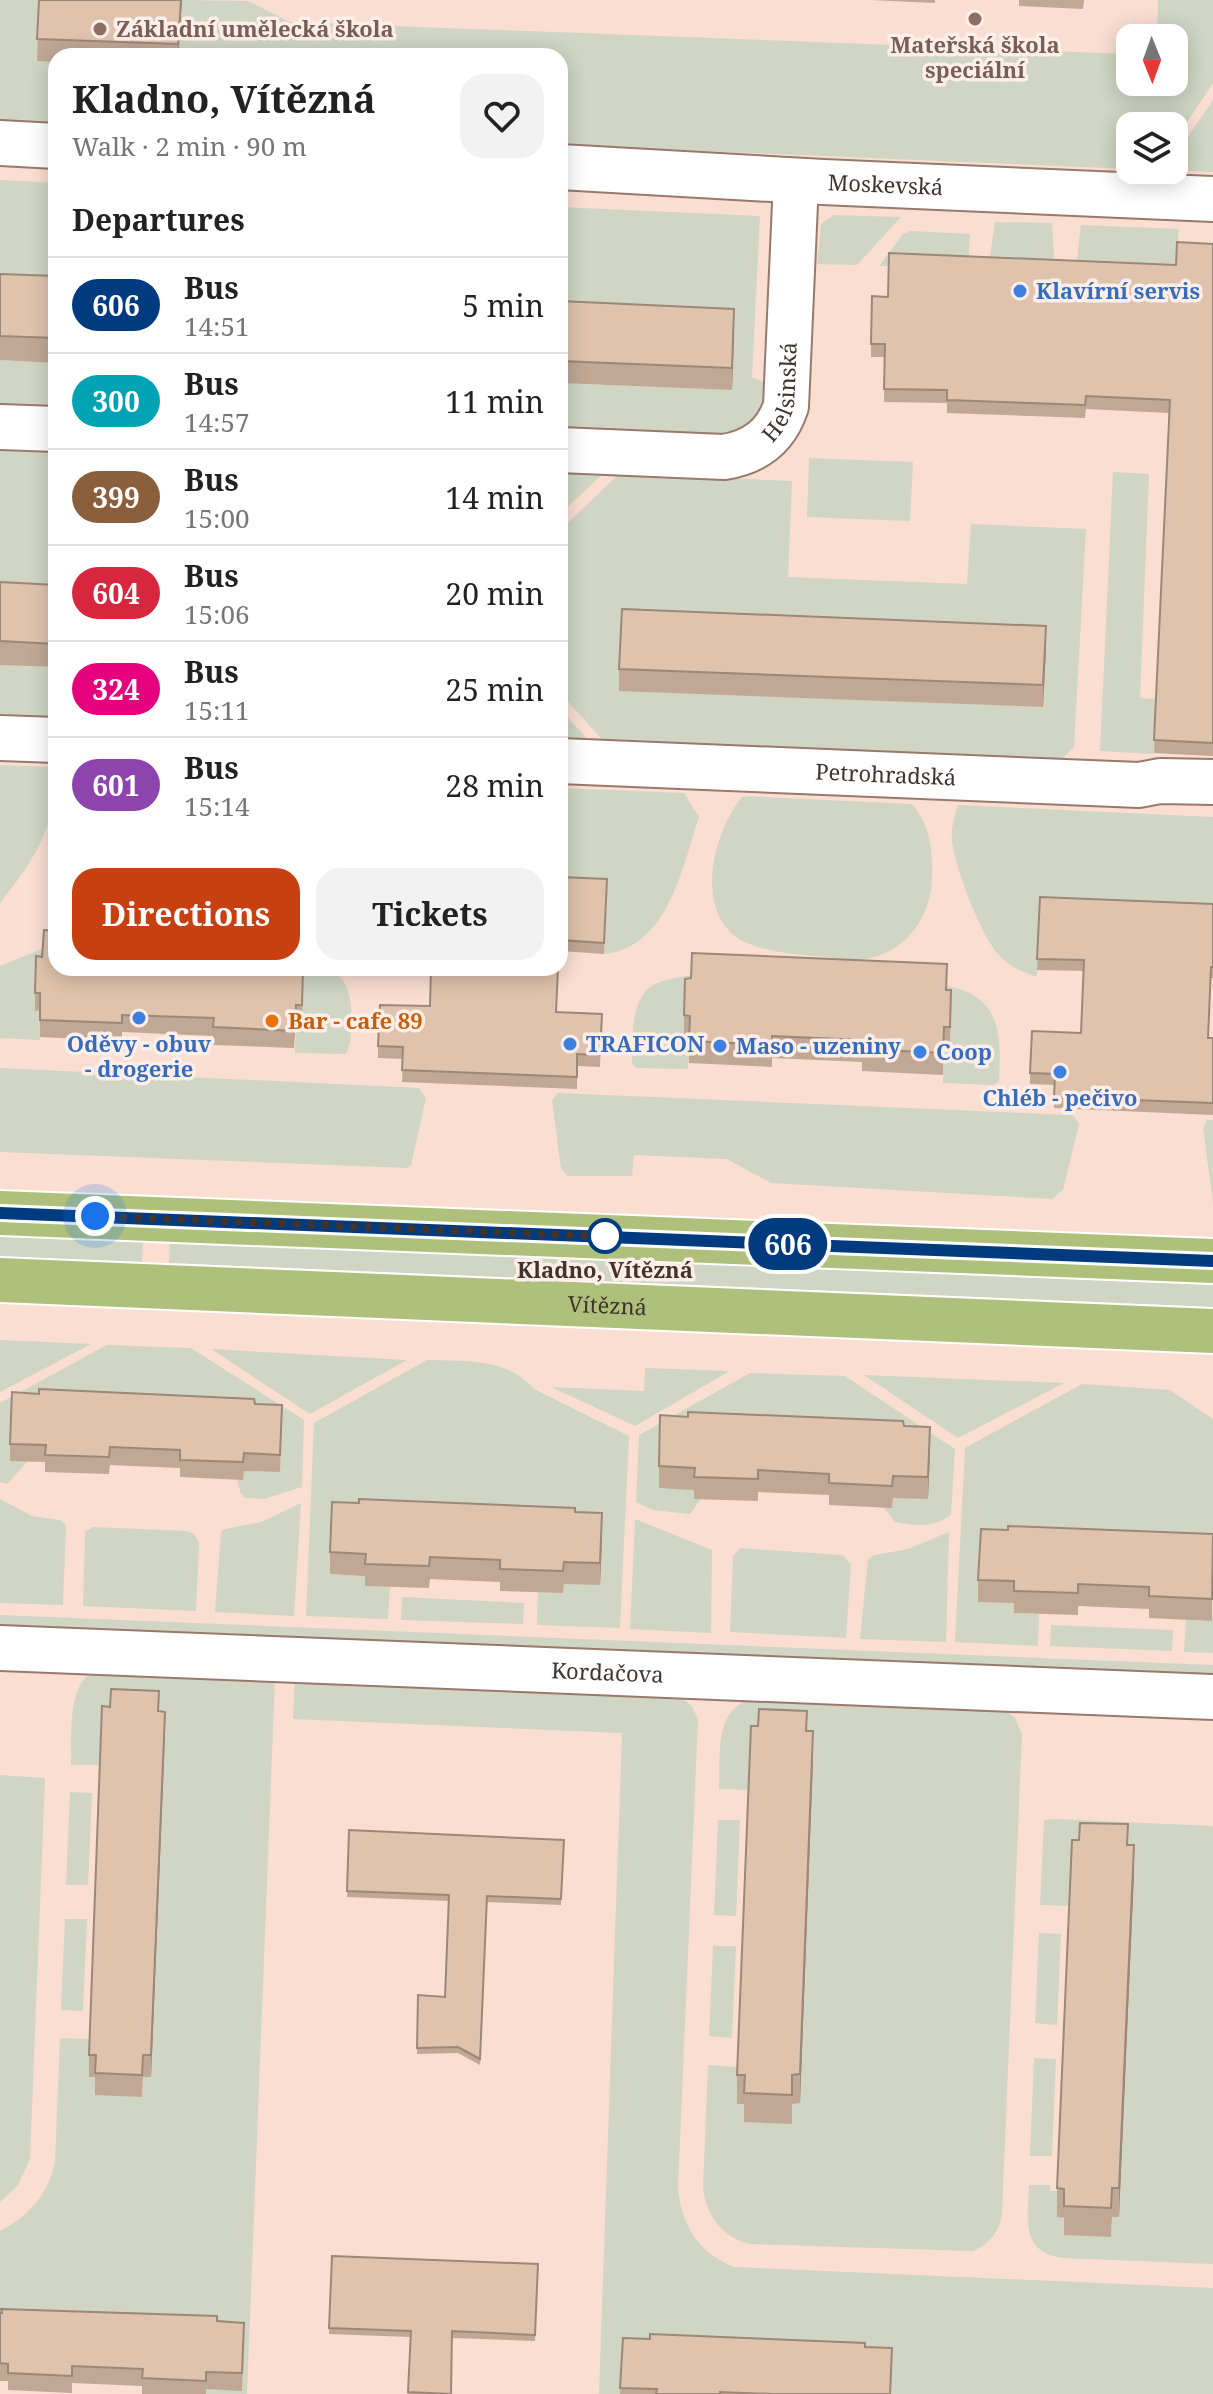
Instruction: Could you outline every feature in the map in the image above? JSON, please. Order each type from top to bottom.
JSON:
[{"type":"main road","points":[[0,1213],[1213,1261]]},
{"type":"main road","name":"Vítězná","points":[[0,1280],[1213,1331]]},
{"type":"street","points":[[0,143],[48,146]]},
{"type":"street","name":"Moskevská","points":[[568,167],[1213,199]]},
{"type":"street","name":"Helsinská","points":[[568,450],[724,457],[746,452],[775,430],[786,406],[796,181]]},
{"type":"street","points":[[0,427],[48,429]]},
{"type":"street","points":[[0,738],[48,740]]},
{"type":"street","name":"Petrohradská","points":[[568,761],[1139,785],[1160,781],[1213,782]]},
{"type":"street","name":"Kordačova","points":[[0,1648],[1213,1697]]},
{"type":"green space","points":[[0,0],[40,0],[38,61],[48,62],[48,123],[0,120]]},
{"type":"green space","points":[[182,0],[248,1],[290,22],[1116,53],[1116,96],[1188,96],[1188,24],[1157,24],[1158,0],[1213,0],[1213,83],[1188,121],[1188,112],[1116,112],[1116,168],[568,145],[568,48],[179,48]]},
{"type":"green space","points":[[1213,100],[1213,172],[1188,171],[1188,137]]},
{"type":"green space","points":[[0,180],[48,183],[48,302],[0,300]]},
{"type":"green space","points":[[568,207],[760,216],[752,377],[777,388],[747,439],[568,441],[568,383],[732,390],[568,327]]},
{"type":"green space","points":[[834,215],[901,217],[857,265],[817,264],[821,224]]},
{"type":"green space","points":[[995,222],[1052,223],[1055,273],[988,270]]},
{"type":"green space","points":[[1081,225],[1179,229],[1173,278],[1075,274]]},
{"type":"green space","points":[[911,231],[970,234],[968,269],[879,266],[903,234]]},
{"type":"green space","points":[[0,360],[48,363],[48,420],[0,418]]},
{"type":"green space","points":[[0,448],[48,450],[48,608],[0,606]]},
{"type":"green space","points":[[809,458],[913,462],[910,521],[807,517]]},
{"type":"green space","points":[[568,471],[604,473],[568,507]]},
{"type":"green space","points":[[1113,472],[1149,474],[1140,698],[1157,699],[1154,754],[1100,751]]},
{"type":"green space","points":[[619,474],[792,481],[788,577],[967,584],[971,524],[1086,529],[1074,747],[1056,765],[609,747],[568,702],[568,522]],"holes":[[[1045,648],[1043,707],[663,692]]]},
{"type":"green space","points":[[0,665],[48,667],[48,725],[0,723]]},
{"type":"green space","points":[[568,718],[594,746],[568,745]]},
{"type":"green space","points":[[0,765],[48,767],[47,827],[27,867],[0,903]]},
{"type":"green space","points":[[568,788],[684,793],[699,817],[669,902],[658,921],[643,937],[626,948],[604,954],[607,891],[568,889]]},
{"type":"green space","points":[[743,796],[912,804],[927,829],[931,848],[931,891],[922,917],[906,939],[884,954],[857,960],[776,951],[739,939],[725,926],[716,909],[712,890],[717,848],[733,810]]},
{"type":"green space","points":[[958,805],[1213,817],[1213,915],[1037,970],[1037,977],[1022,971],[1003,959],[992,946],[970,901],[952,841]]},
{"type":"green space","points":[[44,948],[35,1010],[41,1010],[40,1040],[0,1038],[0,966]]},
{"type":"green space","points":[[692,975],[684,1037],[690,1038],[688,1069],[636,1068],[632,1063],[633,1029],[643,995],[660,982]]},
{"type":"green space","points":[[298,976],[339,976],[349,995],[352,1021],[346,1054],[295,1053],[296,1022],[301,1023]]},
{"type":"green space","points":[[947,986],[979,999],[994,1020],[1000,1064],[999,1081],[994,1085],[943,1083],[944,1049],[950,1049],[951,1013],[946,1012]]},
{"type":"green space","points":[[0,1068],[419,1088],[426,1098],[411,1165],[407,1168],[0,1152]]},
{"type":"green space","points":[[558,1093],[1070,1115],[1079,1124],[1063,1190],[1052,1199],[771,1183],[727,1159],[634,1155],[632,1176],[568,1176],[561,1169],[552,1100]]},
{"type":"green space","points":[[1207,1120],[1213,1120],[1213,1203],[1203,1128]]},
{"type":"green space","points":[[0,1236],[143,1241],[142,1262],[0,1257]]},
{"type":"green space","points":[[170,1242],[1213,1285],[1213,1307],[169,1263]]},
{"type":"green space","points":[[0,1340],[91,1344],[0,1392]]},
{"type":"green space","points":[[107,1345],[191,1348],[304,1420],[302,1487],[264,1499],[245,1498],[241,1494],[237,1480],[243,1480],[244,1471],[280,1472],[282,1423],[27,1462],[7,1484],[0,1482],[0,1403]]},
{"type":"green space","points":[[211,1349],[407,1360],[310,1414]]},
{"type":"green space","points":[[427,1360],[470,1361],[498,1366],[523,1379],[534,1389],[629,1436],[620,1628],[537,1625],[538,1592],[563,1593],[564,1584],[600,1585],[330,1574],[366,1576],[366,1586],[390,1587],[388,1619],[306,1616],[314,1423]]},
{"type":"green space","points":[[645,1368],[730,1371],[635,1426],[551,1387],[644,1391]]},
{"type":"green space","points":[[750,1373],[845,1376],[955,1449],[951,1515],[931,1524],[910,1524],[895,1522],[883,1507],[892,1508],[893,1498],[930,1449],[695,1490],[694,1499],[701,1499],[690,1514],[653,1510],[636,1502],[639,1435]]},
{"type":"green space","points":[[864,1375],[1064,1383],[958,1438]]},
{"type":"green space","points":[[1082,1384],[1170,1390],[1213,1419],[1213,1556],[1014,1603],[1014,1613],[1039,1614],[1038,1646],[955,1642],[965,1448]]},
{"type":"green space","points":[[0,1499],[32,1516],[61,1520],[66,1526],[63,1605],[0,1603]]},
{"type":"green space","points":[[301,1503],[294,1616],[215,1612],[221,1532],[261,1522]]},
{"type":"green space","points":[[635,1519],[712,1550],[711,1633],[630,1629]]},
{"type":"green space","points":[[93,1527],[187,1531],[194,1534],[199,1543],[196,1611],[83,1606],[85,1532]]},
{"type":"green space","points":[[949,1532],[946,1642],[860,1639],[868,1559],[908,1549]]},
{"type":"green space","points":[[740,1548],[843,1555],[851,1565],[846,1638],[730,1632],[733,1556]]},
{"type":"green space","points":[[402,1597],[524,1603],[523,1624],[401,1620]]},
{"type":"green space","points":[[1213,1612],[1213,1653],[1184,1652],[1186,1620],[1212,1621]]},
{"type":"green space","points":[[0,1615],[1213,1665],[1213,1681],[0,1630]]},
{"type":"green space","points":[[1051,1625],[1173,1630],[1172,1651],[1050,1646]]},
{"type":"green space","points":[[92,1673],[275,1678],[247,2394],[206,2394],[206,2389],[242,2390],[244,2340],[0,2331],[0,2231],[20,2219],[36,2203],[52,2174],[60,2038],[90,2039],[89,2077],[96,2077],[142,2097],[143,2077],[151,2076],[165,1734],[101,1765],[71,1765],[75,1701],[84,1679]]},
{"type":"green space","points":[[295,1679],[680,1697],[692,1706],[698,1720],[678,2188],[683,2214],[694,2236],[711,2254],[734,2267],[1213,2288],[1213,2394],[599,2394],[622,1733],[293,1719]]},
{"type":"green space","points":[[747,1700],[1006,1710],[1015,1718],[1022,1734],[1002,2214],[993,2237],[973,2251],[749,2244],[730,2236],[711,2215],[703,2187],[708,2065],[739,2067],[792,2104],[800,2103],[808,1888],[749,1790],[719,1789],[724,1727],[736,1707]]},
{"type":"green space","points":[[0,1775],[45,1778],[30,2159],[18,2185],[0,2202]]},
{"type":"green space","points":[[70,1792],[92,1793],[88,1885],[66,1885]]},
{"type":"green space","points":[[718,1820],[740,1820],[736,1916],[714,1915]]},
{"type":"green space","points":[[1044,1820],[1213,1826],[1213,2264],[1062,2258],[1039,2249],[1029,2232],[1029,2185],[1050,2185],[1050,2191],[1058,2191],[1058,2217],[1111,2237],[1112,2217],[1119,2217],[1134,1875],[1070,1906],[1040,1905]]},
{"type":"green space","points":[[65,1919],[87,1919],[83,2011],[61,2010]]},
{"type":"green space","points":[[1039,1933],[1061,1934],[1057,2025],[1035,2023]]},
{"type":"green space","points":[[713,1946],[736,1946],[732,2038],[709,2036]]},
{"type":"green space","points":[[1034,2058],[1056,2059],[1052,2156],[1030,2156]]},
{"type":"building","points":[[39,0],[181,0],[178,44],[37,39]]},
{"type":"building","points":[[1177,242],[1213,244],[1213,743],[1154,740],[1170,400],[1086,396],[1085,405],[947,400],[947,390],[884,389],[885,344],[871,344],[872,296],[888,297],[889,253],[1176,265]]},
{"type":"building","points":[[0,274],[48,276],[48,338],[0,336]]},
{"type":"building","points":[[568,301],[734,309],[732,368],[568,361]]},
{"type":"building","points":[[0,582],[48,585],[48,644],[0,641]]},
{"type":"building","points":[[622,609],[1046,626],[1043,685],[619,669]]},
{"type":"building","points":[[568,877],[607,879],[604,943],[568,941]]},
{"type":"building","points":[[1040,897],[1213,904],[1208,1038],[1213,1038],[1213,1103],[1054,1097],[1055,1074],[1030,1073],[1032,1031],[1081,1033],[1084,960],[1037,959]]},
{"type":"building","points":[[44,930],[48,930],[48,976],[303,976],[302,1005],[296,1005],[294,1031],[213,1027],[214,1018],[122,1015],[122,1023],[40,1020],[40,993],[35,993],[36,956],[42,957]]},
{"type":"building","points":[[692,953],[947,964],[946,990],[951,990],[950,1027],[944,1027],[943,1053],[862,1049],[863,1040],[772,1036],[772,1045],[689,1041],[690,1016],[684,1015],[685,979],[691,978]]},
{"type":"building","points":[[431,976],[558,976],[556,1012],[602,1014],[600,1055],[577,1054],[577,1077],[402,1070],[403,1047],[378,1046],[380,1005],[430,1006]]},
{"type":"building","points":[[39,1389],[254,1399],[255,1404],[282,1405],[280,1455],[244,1453],[243,1462],[180,1460],[180,1450],[110,1447],[109,1457],[45,1455],[46,1445],[10,1444],[12,1392],[39,1394]]},
{"type":"building","points":[[688,1412],[903,1421],[904,1426],[930,1427],[928,1477],[893,1476],[892,1486],[829,1483],[829,1474],[758,1470],[758,1479],[694,1477],[695,1468],[659,1466],[660,1415],[688,1417]]},
{"type":"building","points":[[359,1499],[575,1508],[575,1512],[602,1513],[600,1563],[564,1562],[563,1571],[500,1569],[500,1560],[430,1557],[429,1566],[365,1564],[366,1554],[330,1552],[332,1502],[359,1503]]},
{"type":"building","points":[[1008,1526],[1213,1534],[1212,1599],[1149,1596],[1149,1587],[1078,1584],[1078,1593],[1014,1591],[1014,1581],[978,1580],[981,1529],[1008,1530]]},
{"type":"building","points":[[111,1689],[159,1691],[158,1711],[165,1712],[151,2055],[143,2055],[142,2075],[95,2073],[96,2055],[89,2055],[102,1706],[110,1707]]},
{"type":"building","points":[[759,1709],[807,1711],[806,1731],[813,1731],[800,2074],[792,2075],[792,2095],[744,2093],[745,2075],[737,2075],[751,1726],[758,1726]]},
{"type":"building","points":[[1080,1823],[1128,1824],[1127,1845],[1134,1845],[1119,2188],[1112,2188],[1111,2208],[1064,2206],[1064,2189],[1057,2188],[1072,1840],[1079,1840]]},
{"type":"building","points":[[349,1830],[564,1840],[561,1899],[487,1896],[480,2059],[458,2047],[417,2048],[418,1995],[445,1997],[449,1895],[347,1891]]},
{"type":"building","points":[[332,2256],[538,2264],[535,2335],[452,2331],[451,2394],[408,2392],[411,2331],[329,2328]]},
{"type":"building","points":[[1,2309],[217,2316],[217,2321],[244,2323],[242,2373],[206,2372],[206,2381],[142,2378],[143,2369],[72,2366],[72,2376],[8,2373],[8,2364],[0,2363]]},
{"type":"building","points":[[650,2334],[865,2343],[865,2347],[892,2348],[890,2394],[656,2394],[657,2389],[620,2388],[623,2338],[650,2339]]},
{"type":"bus line","name":"606","points":[[0,1213],[1213,1261]]},
{"type":"place","name":"Mateřská škola speciální","points":[[975,19]]},
{"type":"place","name":"Základní umělecká škola","points":[[100,29]]},
{"type":"place","name":"Klavírní servis","points":[[1020,291]]},
{"type":"place","name":"Oděvy - obuv - drogerie","points":[[139,1018]]},
{"type":"place","name":"Bar - cafe 89","points":[[272,1021]]},
{"type":"place","name":"TRAFICON","points":[[570,1044]]},
{"type":"place","name":"Maso - uzeniny","points":[[720,1046]]},
{"type":"place","name":"Coop","points":[[920,1052]]},
{"type":"place","name":"Chléb - pečivo","points":[[1060,1072]]},
{"type":"place","name":"Kladno, Vítězná","points":[[605,1236]]},
{"type":"route","points":[[95,1216],[615,1237],[605,1236]]}]
